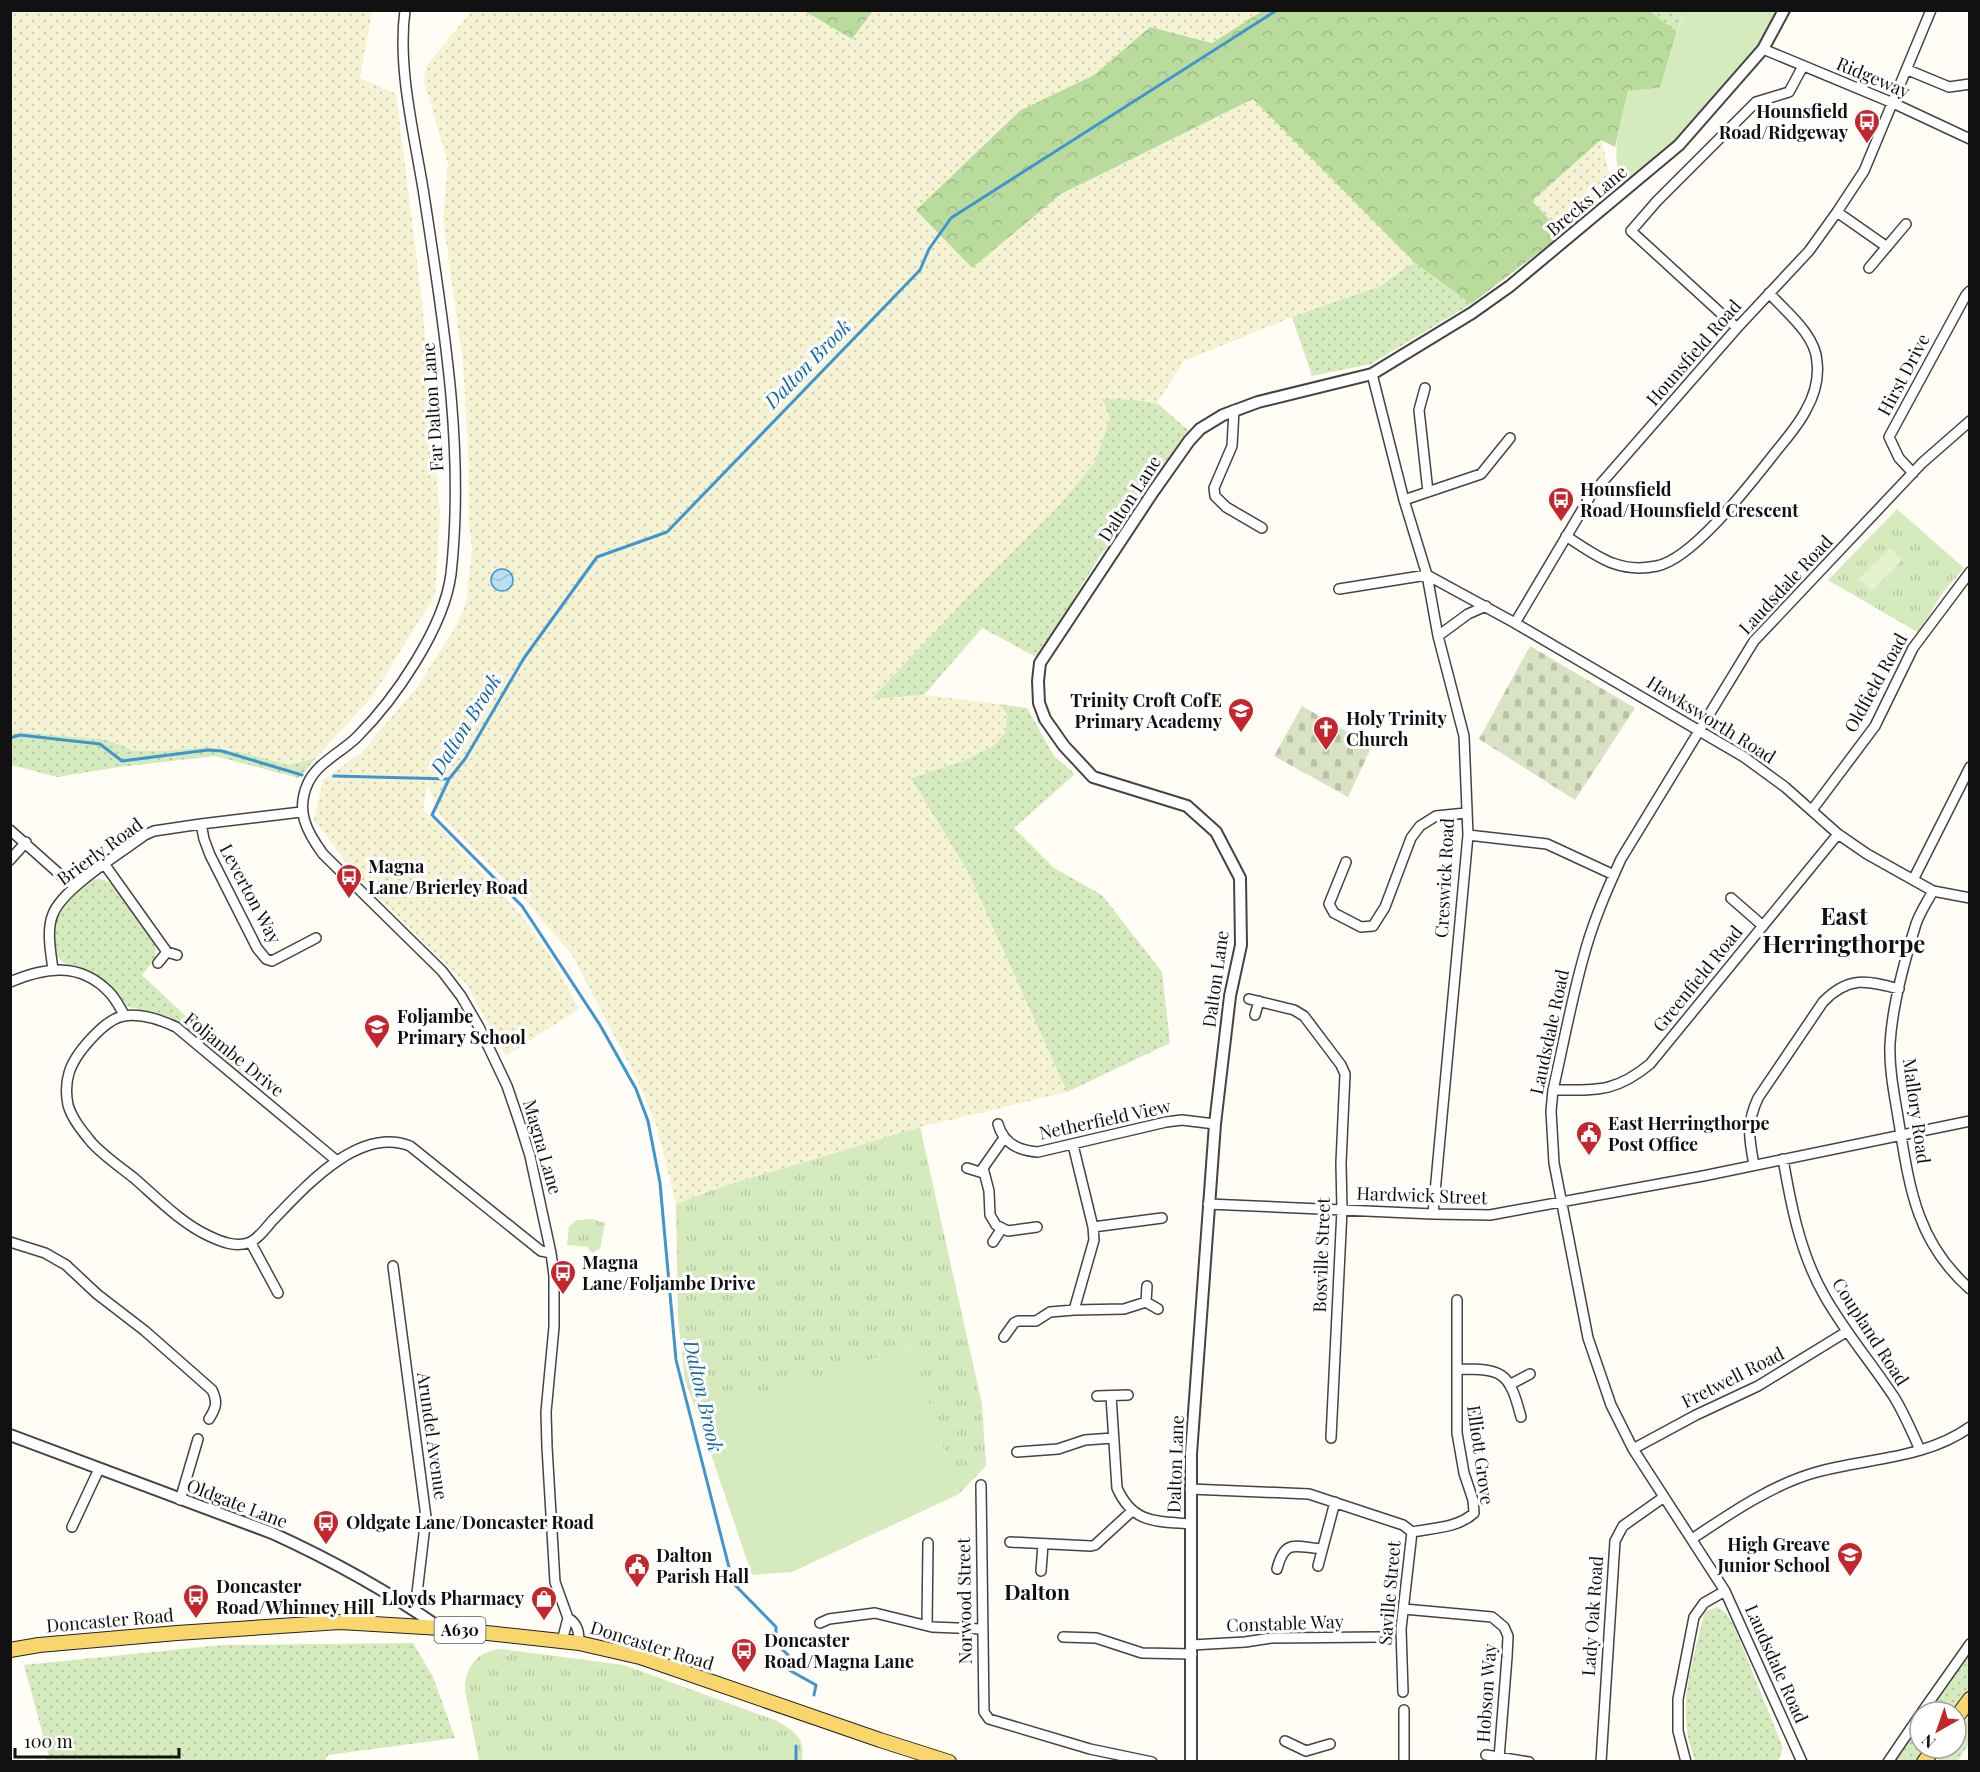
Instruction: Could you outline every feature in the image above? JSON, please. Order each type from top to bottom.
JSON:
[{"type":"main road","name":"Doncaster Road","points":[[10,1650],[39,1645],[177,1633],[340,1622],[441,1628],[579,1642],[639,1657],[880,1740],[949,1761]]},
{"type":"street","name":"Far Dalton Lane","points":[[302,812],[308,782],[326,762],[356,738],[389,700],[427,642],[444,604],[451,576],[455,512],[453,415],[439,292],[403,62],[405,10]]},
{"type":"street","name":"Brecks Lane","points":[[1372,374],[1472,314],[1510,286],[1679,145],[1763,49],[1784,10]]},
{"type":"street","name":"Hounsfield Road","points":[[1515,623],[1591,495],[1737,328],[1809,251],[1837,212],[1864,171],[1908,70],[1931,10]]},
{"type":"street","name":"Ridgeway","points":[[1763,49],[1970,138]]},
{"type":"street","points":[[1737,328],[1631,231],[1657,201],[1756,102],[1789,92],[1803,66]]},
{"type":"street","points":[[1908,70],[1949,87],[1970,84]]},
{"type":"street","points":[[1837,212],[1887,247]]},
{"type":"street","points":[[1869,268],[1906,224]]},
{"type":"street","name":"Hirst Drive","points":[[1913,473],[1899,458],[1889,437],[1970,291]]},
{"type":"street","points":[[1566,536],[1610,564],[1635,569],[1660,566],[1681,554],[1705,534],[1745,491],[1806,410],[1817,383],[1818,360],[1808,336],[1769,293]]},
{"type":"street","name":"Dalton Lane","points":[[1191,1761],[1191,1454],[1215,1124],[1230,996],[1242,945],[1240,878],[1216,832],[1187,806],[1093,777],[1064,746],[1045,719],[1039,703],[1040,663],[1153,492],[1200,429],[1234,410],[1258,402],[1372,374]]},
{"type":"street","name":"Creswick Road","points":[[1372,374],[1404,500],[1427,575],[1438,636],[1464,736],[1468,836],[1433,1214]]},
{"type":"street","points":[[1425,388],[1419,410],[1428,492]]},
{"type":"street","points":[[1234,410],[1232,446],[1214,488],[1215,496],[1226,507],[1262,528]]},
{"type":"street","name":"Laudsdale Road","points":[[1797,1760],[1725,1591],[1633,1449],[1611,1405],[1593,1357],[1554,1163],[1553,1090],[1583,958],[1593,925],[1621,859],[1754,641],[1913,473],[1970,421]]},
{"type":"street","points":[[1404,500],[1480,474],[1510,438]]},
{"type":"street","name":"Oldfield Road","points":[[1812,810],[1875,726],[1912,648],[1970,572]]},
{"type":"street","points":[[1339,589],[1427,575]]},
{"type":"street","name":"Hawksworth Road","points":[[1427,575],[1486,606],[1754,764],[1838,834],[1867,854],[1933,891],[1970,898]]},
{"type":"street","points":[[1438,636],[1468,614],[1486,606]]},
{"type":"street","points":[[1913,880],[1970,767]]},
{"type":"street","name":"Brierly Road","points":[[53,970],[49,927],[53,913],[75,887],[145,835],[154,831],[201,824],[302,812]]},
{"type":"street","name":"Magna Lane","points":[[302,812],[310,836],[323,854],[442,971],[461,996],[507,1086],[520,1124],[530,1156],[554,1276],[554,1328],[546,1412],[555,1582],[568,1618],[573,1621],[579,1631],[579,1642]]},
{"type":"street","points":[[1346,862],[1329,904],[1334,913],[1361,927],[1373,926],[1385,907],[1411,838],[1420,826],[1436,816],[1466,813]]},
{"type":"street","name":"Leverton Way","points":[[201,824],[210,855],[258,948],[266,959],[272,961],[316,938]]},
{"type":"street","points":[[10,830],[75,887]]},
{"type":"street","name":"Greenfield Road","points":[[1553,1090],[1606,1089],[1636,1075],[1650,1064],[1838,834]]},
{"type":"street","points":[[1468,836],[1547,844],[1614,875]]},
{"type":"street","points":[[10,860],[26,842]]},
{"type":"street","points":[[105,865],[167,952],[177,955]]},
{"type":"street","name":"Mallory Road","points":[[1933,891],[1917,922],[1899,989],[1891,1034],[1890,1066],[1913,1202],[1941,1260],[1970,1289]]},
{"type":"street","points":[[1731,898],[1763,926]]},
{"type":"street","points":[[158,963],[167,952]]},
{"type":"street","points":[[10,982],[27,975],[68,969],[84,974],[110,993],[125,1016],[112,1019],[98,1031],[73,1062],[67,1089],[68,1105],[75,1120],[94,1146],[186,1223],[207,1235],[237,1245],[251,1243],[302,1190],[337,1161],[370,1145],[398,1142],[410,1146],[541,1251],[551,1252]]},
{"type":"street","points":[[1754,1165],[1749,1137],[1751,1113],[1758,1098],[1823,1002],[1834,990],[1846,984],[1862,981],[1899,989]]},
{"type":"street","name":"Bosville Street","points":[[1256,1015],[1254,1000],[1294,1010],[1304,1016],[1341,1065],[1345,1074],[1341,1163],[1342,1210],[1331,1438]]},
{"type":"street","name":"Foljambe Drive","points":[[125,1016],[161,1020],[176,1027],[337,1161]]},
{"type":"street","name":"Netherfield View","points":[[1004,1138],[1026,1151],[1038,1152],[1166,1122],[1182,1120],[1215,1124]]},
{"type":"street","name":"Hardwick Street","points":[[1208,1204],[1491,1215],[1562,1203],[1970,1121]]},
{"type":"street","points":[[998,1124],[1004,1138],[984,1165],[983,1173],[989,1191],[990,1215],[996,1225],[1002,1228],[1014,1230],[1037,1227]]},
{"type":"street","points":[[1073,1145],[1093,1227],[1094,1240],[1074,1310]]},
{"type":"street","name":"Coupland Road","points":[[1783,1159],[1792,1209],[1822,1293],[1846,1332],[1895,1398],[1920,1450]]},
{"type":"street","points":[[968,1168],[983,1173]]},
{"type":"street","points":[[1093,1227],[1162,1218]]},
{"type":"street","points":[[993,1242],[1002,1228]]},
{"type":"street","points":[[10,1242],[45,1253],[66,1265],[97,1294],[145,1331],[212,1390],[217,1398],[216,1405],[208,1419]]},
{"type":"street","points":[[251,1243],[278,1293]]},
{"type":"street","name":"Arundel Avenue","points":[[393,1266],[426,1517],[415,1610]]},
{"type":"street","points":[[1146,1302],[1148,1286]]},
{"type":"street","name":"Elliott Grove","points":[[1412,1532],[1456,1524],[1474,1513],[1457,1433],[1457,1300]]},
{"type":"street","points":[[1004,1337],[1014,1323],[1036,1321],[1050,1312],[1125,1309],[1146,1302],[1158,1309]]},
{"type":"street","name":"Fretwell Road","points":[[1633,1449],[1696,1415],[1758,1386],[1846,1332]]},
{"type":"street","points":[[1457,1369],[1495,1371],[1505,1377],[1511,1384],[1521,1417]]},
{"type":"street","points":[[1511,1384],[1530,1374]]},
{"type":"street","points":[[1111,1395],[1117,1488],[1123,1500],[1132,1511],[1151,1521],[1191,1524]]},
{"type":"street","points":[[1097,1396],[1128,1395]]},
{"type":"street","points":[[1692,1539],[1737,1509],[1792,1481],[1816,1472],[1920,1450],[1945,1441],[1970,1427]]},
{"type":"street","name":"Oldgate Lane","points":[[10,1435],[272,1533],[300,1546],[415,1610],[441,1628]]},
{"type":"street","points":[[180,1500],[198,1438]]},
{"type":"street","points":[[1017,1452],[1058,1449],[1085,1440],[1113,1438]]},
{"type":"street","points":[[72,1527],[99,1469]]},
{"type":"street","name":"Norwood Street","points":[[981,1485],[981,1629],[986,1716],[989,1719],[1090,1749],[1152,1761]]},
{"type":"street","points":[[1190,1489],[1309,1494],[1403,1525],[1412,1532]]},
{"type":"street","name":"Lady Oak Road","points":[[1601,1761],[1615,1541],[1623,1526],[1664,1497]]},
{"type":"street","points":[[1318,1566],[1335,1502]]},
{"type":"street","points":[[1010,1542],[1086,1547],[1095,1545],[1132,1511]]},
{"type":"street","name":"Saville Street","points":[[1403,1692],[1401,1629],[1412,1532]]},
{"type":"street","points":[[927,1625],[928,1543]]},
{"type":"street","points":[[1041,1570],[1043,1544]]},
{"type":"street","points":[[1277,1569],[1281,1554],[1291,1546],[1322,1549]]},
{"type":"street","points":[[1686,1761],[1678,1731],[1678,1699],[1694,1617],[1704,1603],[1725,1591]]},
{"type":"street","name":"Hobson Way","points":[[1404,1610],[1492,1617],[1504,1627],[1508,1636],[1508,1657],[1499,1758]]},
{"type":"street","points":[[826,1617],[875,1613],[927,1625],[981,1629]]},
{"type":"street","points":[[562,1641],[568,1618]]},
{"type":"street","name":"Constable Way","points":[[1063,1637],[1096,1638],[1142,1653],[1192,1649],[1271,1638],[1379,1637]]},
{"type":"street","points":[[1931,1700],[1970,1644]]},
{"type":"street","points":[[1404,1710],[1404,1761]]},
{"type":"street","points":[[1888,1761],[1908,1733]]},
{"type":"street","points":[[1286,1741],[1305,1756],[1330,1744]]},
{"type":"street","points":[[1486,1755],[1529,1761]]},
{"type":"shaded area","points":[[11,11],[372,11],[360,78],[396,94],[422,301],[440,512],[435,595],[372,697],[316,758],[289,765],[245,753],[206,747],[135,751],[108,740],[11,733]]},
{"type":"shaded area","points":[[472,11],[804,11],[852,39],[873,11],[1262,11],[1212,43],[1150,27],[1094,75],[1021,110],[972,268],[1061,194],[1253,99],[1414,262],[1380,286],[1292,317],[1184,361],[1157,403],[1102,400],[1110,418],[1095,462],[1055,510],[872,698],[924,695],[999,704],[1007,714],[1006,731],[995,745],[965,760],[912,778],[968,872],[1067,1092],[920,1127],[721,1187],[676,1204],[657,1127],[639,1083],[572,955],[525,900],[439,815],[428,784],[423,809],[518,911],[551,957],[579,1009],[506,1056],[467,985],[355,874],[314,820],[323,780],[362,752],[418,686],[455,628],[466,603],[472,551],[469,522],[468,445],[463,364],[443,218],[448,164],[424,81],[426,66]]},
{"type":"shaded area","points":[[1602,140],[1610,178],[1593,211],[1563,234],[1532,201]]},
{"type":"green space","points":[[1648,10],[1677,32],[1660,88],[1628,91],[1615,147],[1601,140],[1532,201],[1563,234],[1471,304],[1414,262],[1253,99],[1061,194],[972,268],[916,210],[1021,110],[1094,75],[1150,27],[1212,43],[1262,11]]},
{"type":"green space","points":[[804,11],[873,11],[852,39]]},
{"type":"green space","points":[[1648,11],[1684,11],[1677,32]]},
{"type":"green space","points":[[1684,11],[1779,11],[1750,57],[1672,144],[1630,183],[1623,182],[1616,149],[1628,91],[1660,88]]},
{"type":"green space","points":[[1414,262],[1471,304],[1371,364],[1312,376],[1292,317],[1380,286]]},
{"type":"green space","points":[[1102,399],[1157,403],[1190,432],[1116,537],[1101,554],[1038,658],[982,628],[924,695],[871,699],[1055,510],[1095,462],[1110,418]]},
{"type":"green space","points":[[1897,509],[1964,568],[1941,595],[1919,633],[1828,580]]},
{"type":"green space","points":[[1890,548],[1902,560],[1872,591],[1859,579]]},
{"type":"green space","points":[[1530,646],[1635,708],[1575,800],[1479,739]]},
{"type":"green space","points":[[999,704],[1027,708],[1054,756],[1075,774],[1014,828],[1054,868],[1102,895],[1162,972],[1170,1043],[1067,1092],[968,872],[911,778],[965,760],[995,745],[1006,731],[1007,714]]},
{"type":"green space","points":[[1302,706],[1372,746],[1348,797],[1274,756]]},
{"type":"green space","points":[[11,733],[108,740],[135,751],[206,747],[245,753],[289,765],[316,758],[299,778],[215,756],[57,777],[11,765]]},
{"type":"green space","points":[[95,879],[105,880],[111,884],[154,943],[155,957],[142,975],[245,1072],[242,1075],[170,1017],[126,1006],[101,978],[86,970],[66,964],[59,958],[54,941],[60,911],[70,897]]},
{"type":"green space","points":[[920,1127],[982,1404],[986,1466],[959,1494],[910,1347],[698,1416],[685,1380],[678,1320],[676,1204],[721,1187]]},
{"type":"green space","points":[[592,1219],[605,1223],[600,1249],[592,1253],[587,1247],[567,1245],[569,1226],[577,1220]]},
{"type":"green space","points":[[910,1347],[959,1494],[792,1572],[752,1575],[698,1416]]},
{"type":"green space","points":[[1717,1607],[1726,1613],[1734,1626],[1783,1748],[1776,1761],[1695,1761],[1688,1737],[1686,1716],[1688,1686],[1705,1612]]},
{"type":"green space","points":[[413,1643],[433,1677],[455,1738],[328,1755],[325,1761],[44,1761],[49,1757],[24,1665],[222,1645]]},
{"type":"green space","points":[[501,1649],[624,1665],[777,1721],[798,1736],[803,1753],[802,1761],[479,1761],[465,1690],[467,1674],[474,1661],[486,1653]]},
{"type":"green space","points":[[1969,1654],[1969,1693],[1964,1700],[1936,1700]]},
{"type":"green space","points":[[1969,1713],[1968,1745],[1968,1714]]},
{"type":"green space","points":[[1908,1739],[1908,1760],[1920,1760],[1892,1762]]},
{"type":"water","points":[[502,569],[510,572],[513,580],[510,588],[502,591],[494,588],[491,580],[494,572]]},
{"type":"waterway","name":"Dalton Brook","points":[[814,1695],[816,1685],[789,1670],[789,1656],[776,1643],[776,1627],[733,1583],[676,1360],[660,1183],[648,1121],[636,1089],[600,1025],[522,906],[432,815],[449,779],[465,759],[524,658],[597,557],[667,532],[920,270],[929,249],[951,218],[1277,10]]},
{"type":"waterway","points":[[10,738],[20,735],[100,744],[122,761],[208,750],[222,751],[302,775]]},
{"type":"waterway","points":[[334,776],[449,779]]},
{"type":"waterway","name":"Dalton Brook","points":[[796,1746],[796,1762]]},
{"type":"place","name":"Hounsfield Road/Ridgeway","points":[[1867,145]]},
{"type":"place","name":"Hounsfield Road/Hounsfield Crescent","points":[[1561,523]]},
{"type":"place","name":"Trinity Croft CofE Primary Academy","points":[[1241,734]]},
{"type":"place","name":"Holy Trinity Church","points":[[1326,752]]},
{"type":"place","name":"Magna Lane/Brierley Road","points":[[349,900]]},
{"type":"place","name":"Foljambe Primary School","points":[[377,1050]]},
{"type":"place","name":"East Herringthorpe Post Office","points":[[1589,1157]]},
{"type":"place","name":"Magna Lane/Foljambe Drive","points":[[563,1296]]},
{"type":"place","name":"Oldgate Lane/Doncaster Road","points":[[326,1546]]},
{"type":"place","name":"High Greave Junior School","points":[[1850,1578]]},
{"type":"place","name":"Dalton Parish Hall","points":[[637,1589]]},
{"type":"place","name":"Doncaster Road/Whinney Hill","points":[[196,1620]]},
{"type":"place","name":"Lloyds Pharmacy","points":[[544,1622]]},
{"type":"place","name":"Doncaster Road/Magna Lane","points":[[744,1674]]},
{"type":"district","name":"East Herringthorpe","points":[[1844,931]]},
{"type":"district","name":"Dalton","points":[[1037,1593]]}]
